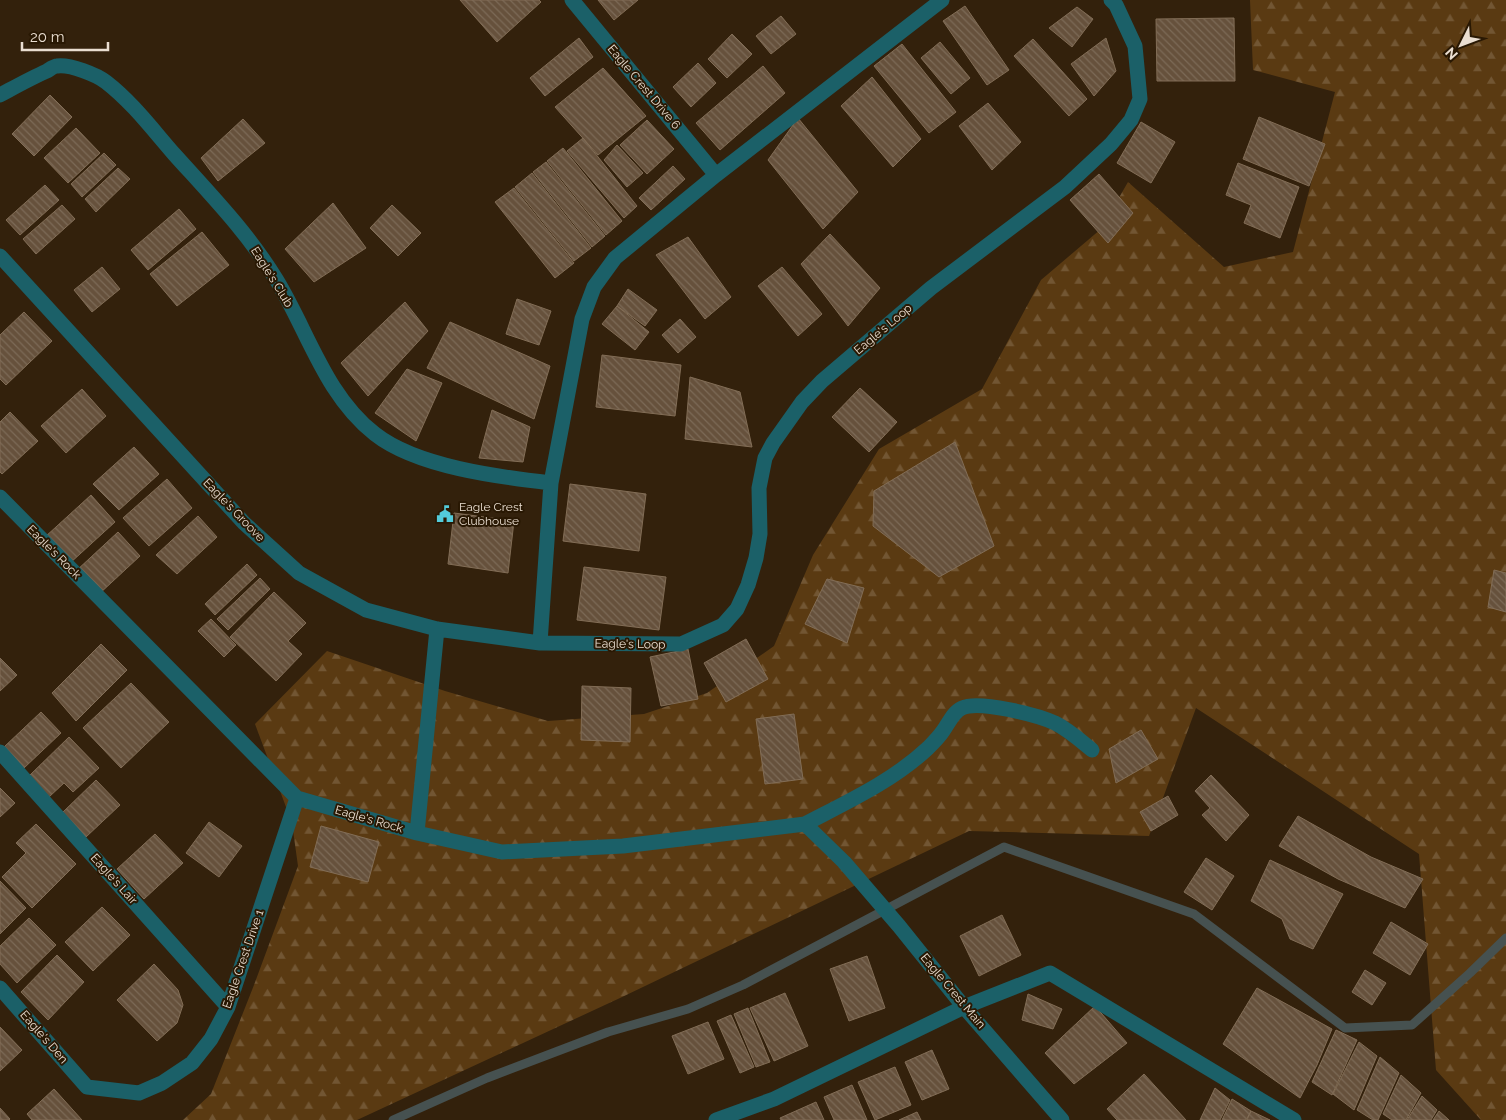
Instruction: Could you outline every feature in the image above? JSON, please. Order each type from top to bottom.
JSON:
[{"type":"street","name":"Eagle Crest Drive 6","points":[[572,0],[716,175]]},
{"type":"street","points":[[540,643],[551,483],[582,318],[594,287],[615,258],[716,175],[942,0]]},
{"type":"street","name":"Eagle's Loop","points":[[540,643],[681,644],[723,625],[733,615],[748,585],[756,558],[760,534],[759,488],[766,458],[773,443],[802,402],[822,381],[931,288],[1065,187],[1111,144],[1131,120],[1140,99],[1135,46],[1116,5],[1111,0]]},
{"type":"street","name":"Eagle's Club","points":[[0,95],[30,78],[57,66],[79,69],[106,81],[231,218],[256,250],[277,280],[334,387],[361,422],[377,436],[410,454],[454,467],[512,479],[551,483]]},
{"type":"street","name":"Eagle's Groove","points":[[0,256],[244,523],[299,573],[366,610],[437,629],[540,643]]},
{"type":"street","name":"Eagle's Rock","points":[[0,497],[297,798],[417,833],[502,852],[623,846],[805,824]]},
{"type":"street","points":[[417,833],[437,629]]},
{"type":"street","points":[[805,824],[892,777],[928,748],[943,732],[952,717],[962,708],[977,705],[1036,716],[1055,723],[1092,750]]},
{"type":"street","name":"Eagle's Lair","points":[[0,752],[228,1007]]},
{"type":"street","name":"Eagle Crest Drive 1","points":[[87,1087],[139,1093],[162,1083],[192,1063],[211,1039],[228,1007],[297,798]]},
{"type":"street","name":"Eagle Crest Main","points":[[805,824],[844,862],[899,926],[964,1007],[1062,1120]]},
{"type":"street","points":[[716,1120],[774,1099],[964,1007],[1050,973],[1294,1120]]},
{"type":"street","name":"Eagle's Den","points":[[0,988],[87,1087]]},
{"type":"green space","points":[[1250,0],[1506,0],[1506,1120],[1481,1120],[1436,1070],[1419,854],[1196,708],[1149,836],[969,831],[620,998],[357,1120],[183,1120],[211,1094],[298,866],[292,823],[255,724],[327,651],[445,691],[548,721],[644,714],[707,693],[774,646],[813,555],[879,449],[982,389],[1041,280],[1101,229],[1128,182],[1224,267],[1293,252],[1335,92],[1253,70]]},
{"type":"building","points":[[460,0],[539,0],[541,2],[497,42]]},
{"type":"building","points":[[598,0],[638,0],[614,20]]},
{"type":"building","points":[[965,6],[1009,70],[987,85],[943,21]]},
{"type":"building","points":[[1077,7],[1093,19],[1072,47],[1049,28]]},
{"type":"building","points":[[781,16],[796,34],[771,54],[756,36]]},
{"type":"building","points":[[1234,18],[1235,81],[1157,81],[1156,19]]},
{"type":"building","points":[[732,34],[752,54],[727,78],[708,59]]},
{"type":"building","points":[[579,38],[593,57],[545,96],[530,78]]},
{"type":"building","points":[[1106,38],[1116,71],[1094,96],[1071,64]]},
{"type":"building","points":[[1033,39],[1087,99],[1069,116],[1014,56]]},
{"type":"building","points":[[940,42],[970,78],[951,94],[921,58]]},
{"type":"building","points":[[902,44],[956,112],[929,133],[874,66]]},
{"type":"building","points":[[698,63],[716,83],[691,107],[673,87]]},
{"type":"building","points":[[763,66],[785,93],[720,150],[696,123]]},
{"type":"building","points":[[603,68],[646,116],[598,155],[555,107]]},
{"type":"building","points":[[872,77],[921,139],[893,167],[841,106]]},
{"type":"building","points":[[50,95],[72,117],[34,156],[12,134]]},
{"type":"building","points":[[988,103],[1021,142],[992,170],[959,126]]},
{"type":"building","points":[[1259,117],[1325,144],[1309,186],[1243,159]]},
{"type":"building","points":[[798,118],[858,192],[823,229],[768,160]]},
{"type":"building","points":[[243,119],[265,143],[218,181],[201,158]]},
{"type":"building","points":[[647,120],[674,149],[647,174],[620,145]]},
{"type":"building","points":[[1141,122],[1175,142],[1151,183],[1117,163]]},
{"type":"building","points":[[76,128],[100,153],[68,183],[44,158]]},
{"type":"building","points":[[583,138],[637,206],[624,218],[567,151]]},
{"type":"building","points":[[617,145],[643,173],[627,187],[604,160]]},
{"type":"building","points":[[563,148],[622,221],[606,235],[547,161]]},
{"type":"building","points":[[104,153],[116,165],[82,197],[71,184]]},
{"type":"building","points":[[546,162],[605,236],[592,247],[533,172]]},
{"type":"building","points":[[1238,163],[1299,187],[1280,238],[1244,223],[1251,205],[1226,195]]},
{"type":"building","points":[[673,166],[685,179],[651,210],[639,198]]},
{"type":"building","points":[[118,168],[130,179],[96,212],[85,199]]},
{"type":"building","points":[[532,173],[591,248],[574,261],[515,187]]},
{"type":"building","points":[[1099,174],[1133,213],[1108,243],[1070,200]]},
{"type":"building","points":[[45,185],[59,200],[20,235],[6,220]]},
{"type":"building","points":[[514,188],[574,263],[555,278],[495,202]]},
{"type":"building","points":[[333,203],[366,248],[314,282],[285,249]]},
{"type":"building","points":[[62,205],[75,219],[36,254],[23,239]]},
{"type":"building","points":[[392,205],[421,233],[398,256],[370,228]]},
{"type":"building","points":[[179,209],[196,229],[148,270],[131,250]]},
{"type":"building","points":[[202,232],[229,265],[177,306],[150,274]]},
{"type":"building","points":[[830,234],[880,288],[848,326],[801,264]]},
{"type":"building","points":[[688,237],[731,297],[705,319],[656,255]]},
{"type":"building","points":[[102,267],[120,289],[92,312],[74,290]]},
{"type":"building","points":[[782,267],[822,314],[798,336],[758,286]]},
{"type":"building","points":[[628,289],[657,310],[645,326],[617,306]]},
{"type":"building","points":[[517,299],[551,311],[539,345],[506,334]]},
{"type":"building","points":[[405,302],[428,331],[368,396],[341,363]]},
{"type":"building","points":[[617,306],[649,332],[635,350],[602,324]]},
{"type":"building","points":[[24,312],[52,341],[6,385],[0,379],[0,335]]},
{"type":"building","points":[[680,319],[696,337],[678,353],[662,335]]},
{"type":"building","points":[[450,322],[550,366],[534,419],[427,368]]},
{"type":"building","points":[[602,355],[681,365],[675,416],[596,407]]},
{"type":"building","points":[[407,369],[442,383],[416,441],[375,413]]},
{"type":"building","points":[[690,377],[740,392],[752,447],[685,439]]},
{"type":"building","points":[[860,388],[897,422],[869,452],[832,417]]},
{"type":"building","points":[[82,389],[106,416],[66,453],[41,426]]},
{"type":"building","points":[[492,410],[530,427],[523,462],[479,458]]},
{"type":"building","points":[[10,412],[38,441],[2,474],[0,472],[0,422]]},
{"type":"building","points":[[955,442],[994,546],[939,577],[873,526],[874,491]]},
{"type":"building","points":[[134,447],[159,474],[119,510],[93,484]]},
{"type":"building","points":[[167,479],[192,508],[149,546],[123,518]]},
{"type":"building","points":[[570,484],[646,494],[639,551],[563,541]]},
{"type":"building","points":[[91,495],[115,522],[69,564],[45,537]]},
{"type":"building","points":[[454,513],[514,521],[508,573],[448,564]]},
{"type":"building","points":[[198,516],[217,537],[177,574],[156,555]]},
{"type":"building","points":[[118,532],[140,556],[98,595],[76,571]]},
{"type":"building","points":[[247,564],[257,575],[215,615],[205,604]]},
{"type":"building","points":[[584,567],[666,577],[659,630],[577,620]]},
{"type":"building","points":[[1494,570],[1506,573],[1506,612],[1488,607]]},
{"type":"building","points":[[260,578],[270,589],[228,630],[217,619]]},
{"type":"building","points":[[827,579],[864,588],[847,643],[805,624]]},
{"type":"building","points":[[274,592],[306,623],[288,641],[302,654],[276,681],[230,637]]},
{"type":"building","points":[[211,619],[236,645],[224,657],[198,631]]},
{"type":"building","points":[[746,639],[768,679],[726,702],[704,663]]},
{"type":"building","points":[[101,644],[127,670],[76,721],[52,693]]},
{"type":"building","points":[[688,649],[698,699],[661,706],[650,657]]},
{"type":"building","points":[[0,658],[17,675],[0,691]]},
{"type":"building","points":[[131,683],[169,722],[121,768],[83,728]]},
{"type":"building","points":[[582,686],[631,688],[630,742],[581,740]]},
{"type":"building","points":[[41,712],[61,733],[24,768],[4,747]]},
{"type":"building","points":[[794,714],[803,779],[765,784],[756,719]]},
{"type":"building","points":[[1141,730],[1158,759],[1116,783],[1109,749]]},
{"type":"building","points":[[69,737],[99,768],[73,792],[64,783],[49,797],[29,776]]},
{"type":"building","points":[[1211,775],[1249,815],[1226,841],[1202,815],[1210,808],[1195,791]]},
{"type":"building","points":[[96,780],[120,805],[86,837],[62,813]]},
{"type":"building","points":[[0,788],[15,803],[0,817]]},
{"type":"building","points":[[1168,796],[1178,815],[1151,831],[1140,812]]},
{"type":"building","points":[[1298,816],[1371,857],[1423,879],[1405,908],[1338,879],[1279,846]]},
{"type":"building","points":[[209,822],[242,846],[219,877],[186,853]]},
{"type":"building","points":[[36,824],[76,864],[32,908],[2,877],[26,853],[16,843]]},
{"type":"building","points":[[321,826],[379,842],[368,882],[310,867]]},
{"type":"building","points":[[155,834],[183,863],[144,899],[117,869]]},
{"type":"building","points":[[1206,858],[1234,876],[1212,910],[1184,892]]},
{"type":"building","points":[[1270,860],[1343,894],[1313,949],[1290,939],[1282,919],[1251,901]]},
{"type":"building","points":[[0,881],[26,908],[0,934]]},
{"type":"building","points":[[102,907],[130,935],[93,971],[65,942]]},
{"type":"building","points":[[1002,915],[1021,955],[979,976],[960,936]]},
{"type":"building","points":[[29,918],[56,945],[17,983],[0,964],[0,946]]},
{"type":"building","points":[[1391,922],[1428,944],[1410,975],[1373,953]]},
{"type":"building","points":[[57,955],[84,982],[48,1020],[21,992]]},
{"type":"building","points":[[867,956],[885,1008],[849,1021],[830,969]]},
{"type":"building","points":[[154,964],[178,990],[183,1005],[177,1023],[157,1041],[117,1000]]},
{"type":"building","points":[[1365,970],[1386,983],[1372,1005],[1352,992]]},
{"type":"building","points":[[1257,988],[1332,1029],[1317,1065],[1300,1098],[1223,1044]]},
{"type":"building","points":[[785,993],[808,1046],[774,1061],[750,1008]]},
{"type":"building","points":[[1028,994],[1062,1009],[1053,1029],[1022,1020]]},
{"type":"building","points":[[1095,1006],[1127,1043],[1074,1084],[1045,1053]]},
{"type":"building","points":[[748,1008],[770,1062],[756,1067],[734,1014]]},
{"type":"building","points":[[731,1015],[754,1067],[740,1073],[717,1021]]},
{"type":"building","points":[[708,1022],[724,1059],[688,1074],[672,1036]]},
{"type":"building","points":[[0,1027],[22,1050],[0,1071]]},
{"type":"building","points":[[1336,1030],[1357,1040],[1332,1095],[1312,1082]]},
{"type":"building","points":[[1359,1042],[1377,1056],[1354,1110],[1333,1094]]},
{"type":"building","points":[[932,1050],[949,1089],[922,1100],[905,1062]]},
{"type":"building","points":[[1380,1057],[1399,1073],[1378,1120],[1373,1120],[1357,1110]]},
{"type":"building","points":[[895,1067],[911,1105],[875,1120],[858,1082]]},
{"type":"building","points":[[1144,1074],[1186,1120],[1117,1120],[1107,1109]]},
{"type":"building","points":[[1401,1075],[1421,1093],[1406,1120],[1392,1120],[1383,1114]]},
{"type":"building","points":[[852,1085],[867,1120],[834,1120],[824,1097]]},
{"type":"building","points":[[1215,1088],[1230,1100],[1220,1120],[1200,1120]]},
{"type":"building","points":[[54,1089],[82,1120],[32,1120],[27,1114]]},
{"type":"building","points":[[1422,1096],[1437,1110],[1431,1120],[1407,1120]]},
{"type":"building","points":[[1232,1099],[1251,1111],[1246,1120],[1222,1120]]},
{"type":"building","points":[[816,1102],[824,1120],[781,1120],[780,1118]]},
{"type":"building","points":[[0,1108],[10,1119],[9,1120],[0,1120]]},
{"type":"building","points":[[1251,1111],[1270,1120],[1247,1120]]},
{"type":"building","points":[[1439,1111],[1449,1120],[1433,1120]]},
{"type":"building","points":[[917,1112],[921,1120],[899,1120]]},
{"type":"waterway","points":[[393,1120],[487,1078],[608,1032],[688,1009],[743,985],[1004,847],[1194,914],[1345,1028],[1412,1025],[1506,938]]},
{"type":"place","name":"Eagle Crest Clubhouse","points":[[445,514]]}]
